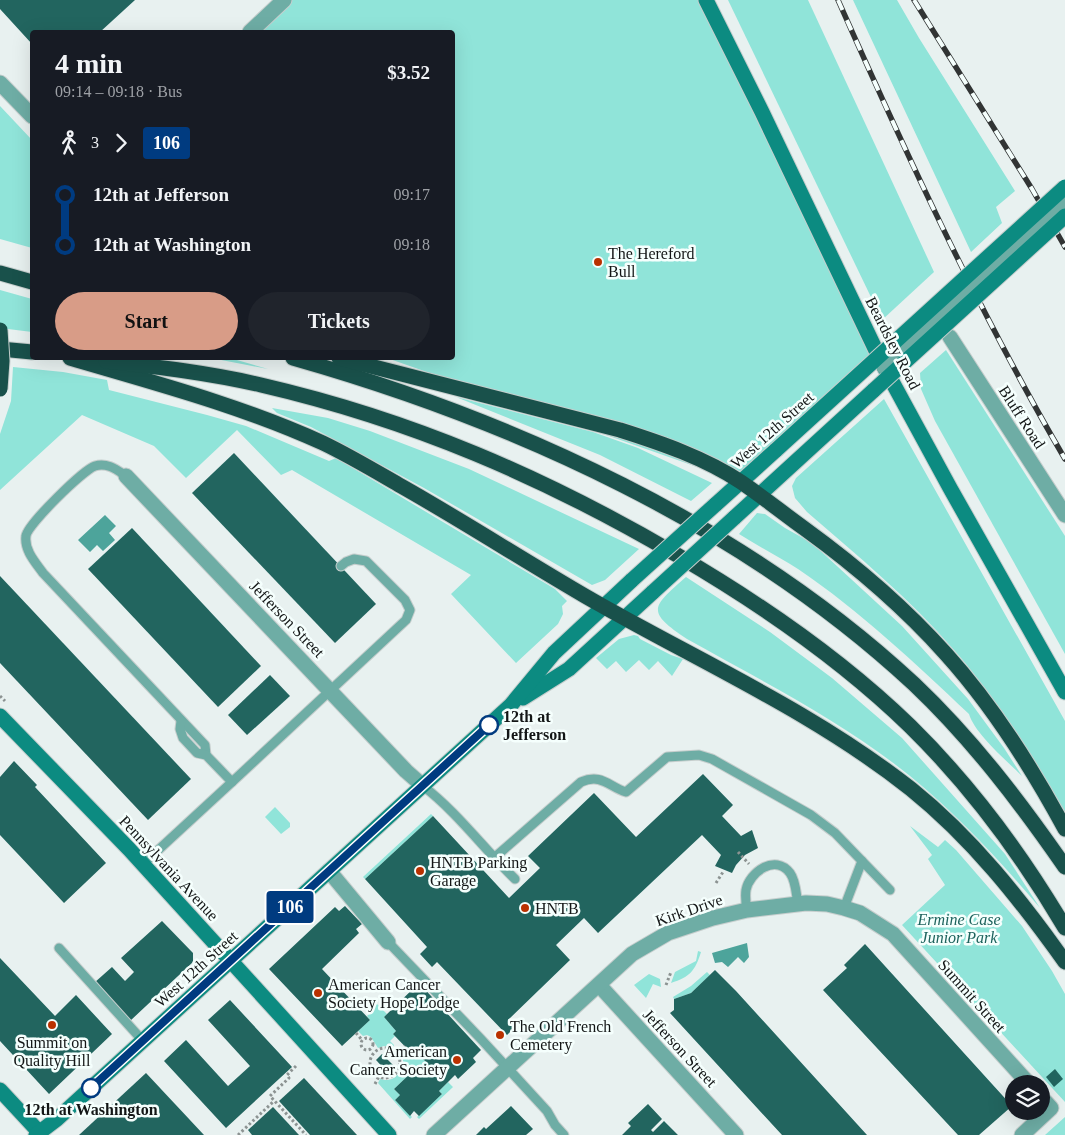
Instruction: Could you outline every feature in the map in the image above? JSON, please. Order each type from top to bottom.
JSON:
[{"type":"highway","points":[[0,273],[30,281]]},
{"type":"highway","points":[[0,330],[2,361],[0,389]]},
{"type":"highway","points":[[0,349],[30,352]]},
{"type":"highway","points":[[77,360],[243,411],[326,445],[426,500],[603,606],[824,727],[913,791],[954,828],[989,863],[1065,962]]},
{"type":"highway","points":[[96,360],[206,374],[257,384],[356,410],[428,434],[551,487],[637,532],[701,569],[774,615],[841,665],[910,726],[959,779],[1004,834],[1041,888],[1065,928]]},
{"type":"highway","points":[[300,360],[410,393],[531,441],[594,470],[654,502],[752,560],[858,635],[916,686],[964,736],[1003,781],[1065,867]]},
{"type":"highway","points":[[346,360],[620,430],[682,453],[740,482],[842,557],[894,601],[947,654],[1003,728],[1065,829]]},
{"type":"main road","name":"Beardsley Road","points":[[706,0],[884,367],[1065,692]]},
{"type":"main road","name":"West 12th Street","points":[[39,1134],[511,705],[554,653],[603,606],[1065,187]]},
{"type":"main road","name":"West 12th Street","points":[[511,705],[569,669],[1065,216]]},
{"type":"main road","name":"Pennsylvania Avenue","points":[[0,716],[143,864],[389,1135]]},
{"type":"main road","points":[[0,1090],[39,1134]]},
{"type":"street","points":[[252,30],[284,0]]},
{"type":"street","points":[[0,83],[30,114]]},
{"type":"street","points":[[884,367],[1065,203]]},
{"type":"street","name":"Bluff Road","points":[[950,337],[1065,515]]},
{"type":"street","name":"Jefferson Street","points":[[126,476],[422,786]]},
{"type":"street","points":[[330,871],[388,942]]},
{"type":"street","name":"Summit Street","points":[[802,904],[828,904],[860,913],[893,934],[1021,1075]]},
{"type":"street","name":"Kirk Drive","points":[[434,1135],[632,954],[668,933],[713,918],[747,910],[802,904]]},
{"type":"street","name":"Jefferson Street","points":[[599,985],[736,1135]]},
{"type":"street","points":[[1022,1135],[1033,1120]]},
{"type":"lane","points":[[126,476],[113,467],[97,465],[84,472],[35,521],[26,533],[26,544],[31,556],[43,573],[205,745],[206,755],[232,782]]},
{"type":"lane","points":[[143,864],[406,620],[410,610],[404,600],[366,561],[354,559],[341,566]]},
{"type":"lane","points":[[494,858],[581,782],[595,778],[610,783],[626,792],[667,757],[699,755],[712,759],[811,816],[835,833],[890,890]]},
{"type":"lane","points":[[422,786],[441,800],[515,879]]},
{"type":"lane","points":[[844,908],[862,861]]},
{"type":"lane","points":[[747,910],[746,890],[750,880],[772,864],[778,864],[790,873],[802,904]]},
{"type":"lane","points":[[388,942],[547,1111],[555,1125],[564,1135]]},
{"type":"lane","points":[[59,948],[143,1041]]},
{"type":"path","points":[[716,883],[723,872]]},
{"type":"path","points":[[666,985],[670,972]]},
{"type":"path","points":[[356,1033],[362,1040],[362,1048],[365,1050],[371,1048]]},
{"type":"path","points":[[362,1040],[365,1038],[371,1039],[373,1046],[371,1048],[379,1057]]},
{"type":"path","points":[[397,1053],[405,1046]]},
{"type":"path","points":[[386,1048],[397,1053],[401,1064],[396,1074],[388,1078],[378,1076],[373,1072],[370,1065],[374,1052],[386,1048]]},
{"type":"path","points":[[296,1066],[287,1075],[289,1078],[270,1096],[306,1135]]},
{"type":"path","points":[[391,1070],[396,1074]]},
{"type":"path","points":[[375,1084],[378,1076]]},
{"type":"path","points":[[238,1135],[274,1101]]},
{"type":"green space","points":[[284,0],[709,0],[885,352],[740,482],[393,360],[455,360],[455,30],[252,30]]},
{"type":"green space","points":[[728,0],[808,0],[934,272],[882,320]]},
{"type":"green space","points":[[853,0],[897,0],[1015,191],[996,207],[1002,223],[971,252]]},
{"type":"green space","points":[[0,106],[30,138],[30,247],[0,239]]},
{"type":"green space","points":[[0,290],[30,298],[30,332],[0,328]]},
{"type":"green space","points":[[946,350],[1065,536],[1065,654],[935,421],[921,389],[920,373]]},
{"type":"green space","points":[[221,360],[237,360],[268,369]]},
{"type":"green space","points":[[13,367],[63,372],[107,380],[109,390],[246,426],[329,461],[336,458],[555,589],[567,601],[562,606],[563,614],[558,624],[516,663],[451,594],[471,575],[292,470],[281,475],[237,430],[186,478],[154,446],[82,415],[0,490],[0,434],[11,401]]},
{"type":"green space","points":[[456,397],[593,432],[638,448],[712,483],[691,501],[600,455]]},
{"type":"green space","points":[[884,399],[1065,721],[1065,818],[1000,710],[986,689],[954,650],[920,613],[807,512],[795,498],[792,486],[796,478]]},
{"type":"green space","points":[[272,408],[328,418],[370,431],[469,469],[639,549],[605,580],[592,585],[424,488],[311,427],[277,413]]},
{"type":"green space","points":[[757,513],[765,514],[812,543],[902,626],[968,699],[1022,776],[984,738],[972,722],[969,714],[886,638],[821,585],[739,534]]},
{"type":"green space","points":[[686,577],[770,632],[832,678],[902,738],[1005,854],[1040,908],[962,823],[928,791],[884,756],[801,703],[687,639],[664,622],[659,615],[660,602]]},
{"type":"green space","points":[[634,635],[671,655],[683,659],[672,676],[658,661],[649,670],[639,660],[626,672],[616,661],[607,669],[596,658],[619,639]]},
{"type":"green space","points":[[275,807],[290,823],[290,827],[281,834],[265,817]]},
{"type":"green space","points":[[431,814],[433,816],[365,879],[363,877]]},
{"type":"green space","name":"Ermine Case Junior Park","points":[[910,826],[938,847],[945,840],[956,850],[1022,926],[1065,994],[1065,1102],[1050,1086],[1050,1075],[1040,1075],[902,925],[945,885],[928,859],[932,855]]},
{"type":"green space","points":[[698,951],[701,952],[694,969],[687,976],[671,983],[675,972],[696,961]]},
{"type":"green space","points":[[707,972],[710,975],[691,993],[674,999],[673,997],[691,986]]},
{"type":"green space","points":[[649,974],[660,979],[661,987],[653,984],[646,998],[634,985]]},
{"type":"green space","points":[[377,1004],[387,1014],[384,1017],[396,1031],[393,1034],[395,1036],[390,1041],[394,1045],[392,1048],[384,1046],[378,1048],[371,1037],[363,1036],[358,1031],[370,1020],[367,1016]]},
{"type":"green space","points":[[419,1055],[427,1063],[418,1071],[415,1069],[394,1089],[400,1095],[395,1100],[412,1117],[410,1119],[378,1083],[380,1079],[390,1080],[394,1078],[400,1072],[403,1058],[405,1057],[409,1060],[413,1056],[416,1058]]},
{"type":"green space","points":[[448,1082],[453,1087],[419,1119],[417,1117],[442,1094],[439,1091]]},
{"type":"green space","points":[[1065,1117],[1065,1135],[1045,1135]]},
{"type":"water","points":[[105,515],[116,526],[109,533],[115,540],[103,551],[97,545],[90,552],[78,540]]},
{"type":"water","points":[[747,943],[749,957],[744,963],[738,957],[728,967],[722,962],[715,963],[712,953]]},
{"type":"building","points":[[0,0],[135,0],[102,30],[30,30],[30,42],[0,9]]},
{"type":"building","points":[[234,453],[376,604],[335,643],[192,493]]},
{"type":"building","points":[[132,528],[261,666],[218,707],[88,569]]},
{"type":"building","points":[[0,576],[191,779],[148,820],[0,663]]},
{"type":"building","points":[[270,675],[290,696],[247,735],[228,715]]},
{"type":"building","points":[[14,761],[37,785],[35,787],[106,863],[64,903],[0,835],[0,777]]},
{"type":"building","name":"HNTB","points":[[703,774],[733,805],[722,816],[741,836],[752,830],[758,848],[745,855],[732,873],[715,866],[721,855],[702,835],[598,933],[584,918],[556,945],[570,960],[508,1020],[515,1027],[507,1035],[437,962],[432,967],[420,954],[427,947],[365,879],[433,816],[509,898],[540,868],[528,856],[594,793],[636,837]]},
{"type":"building","name":"American Cancer Society Hope Lodge","points":[[345,906],[362,924],[356,929],[359,933],[322,969],[370,1020],[342,1046],[269,969],[335,907],[339,911]]},
{"type":"building","points":[[162,921],[193,953],[193,962],[130,1021],[94,983],[112,967],[125,981],[134,972],[121,958]]},
{"type":"building","points":[[865,944],[1005,1098],[1005,1112],[979,1135],[958,1135],[823,990],[847,968],[844,965]]},
{"type":"building","name":"Summit on Quality Hill","points":[[0,958],[55,1016],[76,995],[112,1034],[49,1094],[0,1041]]},
{"type":"building","points":[[715,970],[867,1135],[782,1135],[670,1013],[674,1010],[674,999],[691,993]]},
{"type":"building","points":[[419,983],[481,1050],[473,1058],[476,1062],[458,1079],[455,1075],[439,1091],[442,1094],[419,1116],[414,1111],[410,1116],[395,1100],[400,1095],[394,1089],[415,1069],[418,1071],[427,1063],[419,1055],[416,1058],[393,1034],[396,1031],[384,1017]]},
{"type":"building","points":[[230,1000],[292,1067],[226,1128],[164,1061],[186,1040],[228,1086],[250,1066],[208,1020]]},
{"type":"building","points":[[382,1054],[395,1067],[388,1073],[376,1060]]},
{"type":"building","points":[[1055,1069],[1063,1079],[1054,1087],[1050,1082],[1050,1075],[1048,1075]]},
{"type":"building","points":[[146,1073],[204,1135],[79,1135]]},
{"type":"building","points":[[304,1078],[357,1135],[310,1135],[279,1101]]},
{"type":"building","points":[[648,1104],[662,1119],[651,1130],[653,1132],[664,1121],[678,1135],[622,1135],[631,1126],[628,1123]]},
{"type":"building","points":[[511,1106],[533,1129],[526,1135],[476,1135],[484,1127],[486,1129]]},
{"type":"building","points":[[273,1107],[299,1135],[252,1135],[248,1130]]},
{"type":"railway","points":[[838,0],[890,117],[945,233],[1003,347],[1065,459]]},
{"type":"railway","points":[[914,0],[1032,189],[1065,247]]},
{"type":"bus line","name":"106","points":[[91,1088],[489,725]]},
{"type":"place","name":"The Hereford Bull","points":[[598,262]]},
{"type":"place","name":"12th at Jefferson","points":[[489,725]]},
{"type":"place","name":"HNTB Parking Garage","points":[[420,871]]},
{"type":"place","name":"HNTB","points":[[525,908]]},
{"type":"place","name":"American Cancer Society Hope Lodge","points":[[318,993]]},
{"type":"place","name":"Summit on Quality Hill","points":[[52,1025]]},
{"type":"place","name":"The Old French Cemetery","points":[[500,1035]]},
{"type":"place","name":"American Cancer Society","points":[[457,1060]]},
{"type":"place","name":"12th at Washington","points":[[91,1088]]}]
